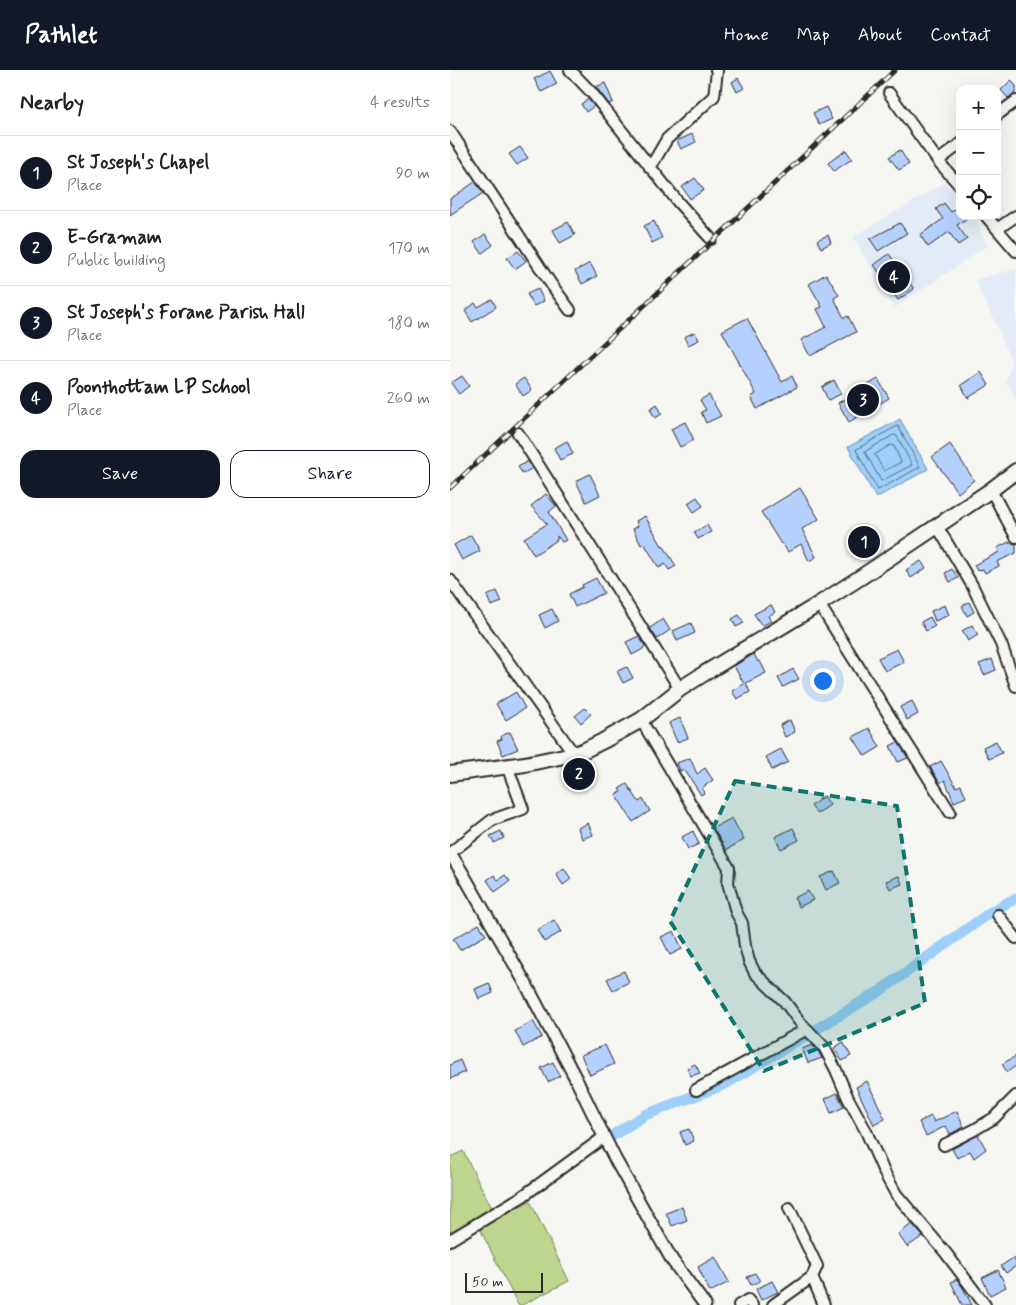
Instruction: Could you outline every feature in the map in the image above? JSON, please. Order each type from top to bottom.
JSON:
[{"type":"main road","points":[[450,774],[507,766],[574,754],[585,750],[641,720],[680,689],[819,604],[1016,472]]},
{"type":"street","points":[[570,70],[592,93],[650,168],[711,239]]},
{"type":"street","points":[[650,168],[667,138],[714,96],[716,70]]},
{"type":"street","points":[[889,94],[938,161],[956,181]]},
{"type":"street","points":[[1001,112],[1016,101]]},
{"type":"street","points":[[450,131],[570,310]]},
{"type":"street","points":[[938,161],[956,147]]},
{"type":"street","points":[[997,229],[1016,216]]},
{"type":"street","points":[[989,220],[1016,251]]},
{"type":"street","points":[[518,433],[680,689]]},
{"type":"street","points":[[991,490],[1016,537]]},
{"type":"street","points":[[936,526],[972,585],[1001,644],[1016,686]]},
{"type":"street","points":[[450,580],[574,754]]},
{"type":"street","points":[[819,604],[950,812]]},
{"type":"street","points":[[641,720],[729,868],[728,883],[736,912],[742,923],[749,961],[755,973],[785,1002],[799,1021],[824,1048],[848,1098],[866,1129],[884,1172],[896,1194],[940,1246],[985,1305]]},
{"type":"street","points":[[507,766],[523,809],[492,820],[450,853],[527,986],[576,1079],[615,1159],[672,1260],[705,1305]]},
{"type":"street","points":[[1000,918],[1016,938]]},
{"type":"street","points":[[696,1090],[811,1033]]},
{"type":"street","points":[[944,1145],[994,1118],[1016,1096]]},
{"type":"street","points":[[450,1240],[523,1196],[606,1140]]},
{"type":"street","points":[[773,1305],[812,1277],[817,1266],[789,1208]]},
{"type":"street","points":[[812,1277],[824,1305]]},
{"type":"street","points":[[739,1305],[748,1300],[752,1305]]},
{"type":"highlighted area","points":[[735,781],[897,806],[925,1003],[764,1071],[670,921]]},
{"type":"shaded area","points":[[945,183],[956,194],[956,220],[976,220],[987,246],[894,308],[853,237]]},
{"type":"shaded area","points":[[1016,269],[1016,399],[1006,381],[1012,363],[975,280]]},
{"type":"green space","points":[[463,1151],[493,1210],[450,1232],[450,1157]]},
{"type":"green space","points":[[530,1201],[569,1281],[522,1305],[518,1305],[479,1227]]},
{"type":"water","points":[[900,419],[928,469],[876,498],[848,447]]},
{"type":"building","points":[[550,71],[557,84],[541,92],[534,79]]},
{"type":"building","points":[[738,78],[744,88],[737,92],[732,82]]},
{"type":"building","points":[[1011,80],[1016,86],[1016,92],[1008,98],[1001,90]]},
{"type":"building","points":[[605,83],[613,102],[609,104],[596,87]]},
{"type":"building","points":[[588,99],[594,106],[586,112],[581,104]]},
{"type":"building","points":[[826,107],[832,119],[819,125],[813,113]]},
{"type":"building","points":[[692,134],[696,142],[681,149],[677,141]]},
{"type":"building","points":[[520,147],[528,158],[517,165],[509,154]]},
{"type":"building","points":[[846,150],[852,159],[834,171],[828,163]]},
{"type":"building","points":[[900,150],[909,164],[899,170],[889,157]]},
{"type":"building","points":[[695,178],[704,190],[690,199],[682,187]]},
{"type":"building","points":[[475,182],[483,193],[450,215],[450,199]]},
{"type":"building","points":[[944,203],[951,212],[956,208],[956,220],[964,220],[957,225],[967,239],[958,245],[949,232],[928,247],[920,235],[943,219],[936,209]]},
{"type":"building","points":[[654,221],[662,238],[652,243],[644,226]]},
{"type":"building","points":[[568,222],[575,235],[560,243],[553,230]]},
{"type":"building","points":[[900,223],[907,233],[878,251],[870,239]]},
{"type":"building","points":[[485,234],[493,245],[482,253],[474,242]]},
{"type":"building","points":[[828,235],[831,243],[821,248],[817,240]]},
{"type":"building","points":[[518,251],[526,261],[515,269],[507,258]]},
{"type":"building","points":[[889,254],[914,289],[898,300],[874,265]]},
{"type":"building","points":[[590,263],[597,276],[582,284],[575,271]]},
{"type":"building","points":[[826,274],[839,295],[834,298],[844,318],[848,316],[856,332],[810,356],[801,340],[826,327],[817,309],[822,307],[809,284]]},
{"type":"building","points":[[538,289],[544,301],[534,306],[527,294]]},
{"type":"building","points":[[492,299],[496,307],[472,322],[465,311],[475,303],[478,307]]},
{"type":"building","points":[[747,318],[782,382],[792,376],[797,387],[757,409],[751,397],[756,394],[722,331]]},
{"type":"building","points":[[695,332],[699,340],[688,345],[684,337]]},
{"type":"building","points":[[981,372],[989,385],[968,398],[961,385]]},
{"type":"building","points":[[462,376],[469,386],[459,394],[451,383]]},
{"type":"building","points":[[524,378],[532,390],[523,396],[515,384]]},
{"type":"building","points":[[878,379],[889,398],[849,422],[838,403]]},
{"type":"building","points":[[834,380],[841,394],[828,400],[822,387]]},
{"type":"building","points":[[709,395],[721,416],[706,423],[701,412],[706,410],[700,400]]},
{"type":"building","points":[[657,404],[662,414],[655,418],[650,409]]},
{"type":"building","points":[[685,422],[694,440],[680,447],[671,429]]},
{"type":"building","points":[[567,441],[573,454],[560,460],[554,448]]},
{"type":"building","points":[[950,444],[974,480],[958,493],[932,457]]},
{"type":"building","points":[[528,461],[532,468],[523,474],[518,467]]},
{"type":"building","points":[[590,474],[600,495],[586,502],[576,481]]},
{"type":"building","points":[[800,488],[819,519],[802,529],[816,557],[809,561],[801,544],[788,552],[761,512]]},
{"type":"building","points":[[546,494],[556,506],[549,512],[566,540],[562,542],[557,536],[557,540],[534,555],[524,538],[547,524],[531,506]]},
{"type":"building","points":[[697,497],[703,506],[694,512],[688,503]]},
{"type":"building","points":[[645,516],[676,566],[669,570],[665,564],[659,568],[644,543],[641,545],[633,529],[638,526],[636,521]]},
{"type":"building","points":[[707,525],[711,532],[698,539],[694,532]]},
{"type":"building","points":[[863,534],[873,544],[865,552],[855,542]]},
{"type":"building","points":[[471,535],[480,551],[462,560],[454,545]]},
{"type":"building","points":[[1009,542],[1010,544],[1016,544],[1016,553],[997,562],[999,566],[985,573],[983,569],[977,571],[974,565],[999,552],[997,548]]},
{"type":"building","points":[[921,561],[926,568],[911,578],[906,570]]},
{"type":"building","points":[[952,569],[958,578],[950,582],[945,573]]},
{"type":"building","points":[[596,578],[604,593],[575,607],[569,594]]},
{"type":"building","points":[[497,591],[502,602],[491,606],[487,596]]},
{"type":"building","points":[[969,602],[974,612],[967,616],[962,606]]},
{"type":"building","points":[[771,605],[775,612],[768,616],[771,621],[762,626],[754,614]]},
{"type":"building","points":[[945,605],[949,615],[935,621],[931,611]]},
{"type":"building","points":[[552,609],[558,621],[545,628],[539,615]]},
{"type":"building","points":[[739,615],[744,623],[736,627],[732,619]]},
{"type":"building","points":[[930,617],[935,626],[926,631],[921,622]]},
{"type":"building","points":[[663,619],[670,630],[657,639],[650,628]]},
{"type":"building","points":[[691,623],[695,633],[677,641],[673,631]]},
{"type":"building","points":[[972,625],[978,635],[968,641],[962,631]]},
{"type":"building","points":[[639,636],[645,646],[632,655],[626,642]]},
{"type":"building","points":[[897,649],[904,662],[885,671],[878,658]]},
{"type":"building","points":[[754,654],[766,673],[746,683],[750,692],[737,699],[732,691],[744,684],[734,666]]},
{"type":"building","points":[[992,659],[996,670],[984,675],[979,664]]},
{"type":"building","points":[[627,667],[633,678],[623,683],[617,671]]},
{"type":"building","points":[[793,669],[799,679],[783,687],[778,678]]},
{"type":"building","points":[[516,692],[525,708],[506,720],[496,704]]},
{"type":"building","points":[[912,701],[918,714],[907,720],[900,707]]},
{"type":"building","points":[[585,708],[591,714],[581,723],[575,716]]},
{"type":"building","points":[[680,718],[688,738],[677,742],[669,723]]},
{"type":"building","points":[[790,720],[795,732],[785,737],[780,725]]},
{"type":"building","points":[[869,728],[880,747],[865,756],[853,737]]},
{"type":"building","points":[[510,732],[518,749],[503,755],[497,741],[502,739],[501,736]]},
{"type":"building","points":[[996,741],[1002,753],[989,759],[983,747]]},
{"type":"building","points":[[898,742],[908,758],[898,762],[890,746]]},
{"type":"building","points":[[781,749],[788,762],[772,770],[766,757]]},
{"type":"building","points":[[690,758],[697,774],[705,768],[713,780],[702,788],[704,793],[701,795],[684,769],[680,771],[677,763]]},
{"type":"building","points":[[941,761],[956,787],[961,785],[966,797],[954,802],[945,780],[940,783],[930,767]]},
{"type":"building","points":[[627,784],[639,802],[643,799],[650,811],[633,822],[616,795],[621,792],[619,789]]},
{"type":"building","points":[[824,796],[830,805],[817,814],[811,806]]},
{"type":"building","points":[[732,818],[744,840],[726,850],[713,828]]},
{"type":"building","points":[[588,823],[593,835],[582,839],[578,828]]},
{"type":"building","points":[[793,828],[799,840],[781,849],[775,837]]},
{"type":"building","points":[[501,831],[504,838],[494,843],[490,836]]},
{"type":"building","points":[[693,831],[699,844],[688,849],[682,837]]},
{"type":"building","points":[[564,868],[571,879],[563,885],[556,874]]},
{"type":"building","points":[[834,871],[840,883],[826,890],[820,877]]},
{"type":"building","points":[[494,875],[498,880],[505,875],[510,881],[495,892],[487,880]]},
{"type":"building","points":[[899,876],[902,884],[890,889],[886,881]]},
{"type":"building","points":[[808,891],[813,900],[799,907],[794,898]]},
{"type":"building","points":[[554,920],[561,932],[544,942],[537,930]]},
{"type":"building","points":[[479,924],[486,935],[460,950],[453,939]]},
{"type":"building","points":[[674,931],[682,949],[670,955],[661,937]]},
{"type":"building","points":[[624,971],[629,982],[613,990],[607,979]]},
{"type":"building","points":[[489,983],[493,993],[479,999],[475,989]]},
{"type":"building","points":[[533,1021],[542,1037],[523,1047],[515,1031]]},
{"type":"building","points":[[843,1042],[851,1056],[842,1061],[834,1048]]},
{"type":"building","points":[[605,1045],[614,1064],[590,1075],[581,1055]]},
{"type":"building","points":[[812,1045],[822,1058],[808,1063],[802,1049]]},
{"type":"building","points":[[1016,1056],[1016,1066],[1007,1072],[1002,1064]]},
{"type":"building","points":[[460,1060],[465,1072],[450,1079],[450,1065]]},
{"type":"building","points":[[553,1062],[560,1076],[548,1082],[541,1068]]},
{"type":"building","points":[[695,1064],[700,1073],[691,1076],[687,1068]]},
{"type":"building","points":[[867,1081],[885,1119],[874,1125],[856,1087]]},
{"type":"building","points":[[837,1093],[844,1107],[831,1113],[825,1099]]},
{"type":"building","points":[[957,1111],[964,1127],[950,1134],[946,1126],[926,1136],[919,1122],[931,1116],[934,1122]]},
{"type":"building","points":[[689,1129],[694,1141],[685,1145],[680,1132]]},
{"type":"building","points":[[978,1135],[986,1149],[974,1158],[970,1151],[957,1158],[952,1149]]},
{"type":"building","points":[[682,1207],[687,1220],[672,1226],[666,1213]]},
{"type":"building","points":[[912,1224],[923,1236],[907,1247],[898,1234]]},
{"type":"building","points":[[715,1257],[729,1282],[710,1292],[698,1267]]},
{"type":"building","points":[[1013,1258],[1016,1266],[1006,1273],[1001,1266]]},
{"type":"building","points":[[998,1270],[1006,1287],[990,1295],[982,1278]]},
{"type":"building","points":[[755,1273],[760,1281],[751,1285],[747,1277]]},
{"type":"building","points":[[957,1279],[972,1305],[962,1305],[951,1282]]},
{"type":"building","points":[[772,1281],[778,1292],[761,1300],[756,1289]]},
{"type":"waterway","points":[[599,1144],[645,1115],[725,1084],[880,991],[991,912],[1016,898]]},
{"type":"railway","points":[[450,488],[895,70]]},
{"type":"place","name":"Poonthottam LP School","points":[[894,277]]},
{"type":"place","name":"St Joseph's Forane Parish Hall","points":[[863,400]]},
{"type":"place","name":"St Joseph's Chapel","points":[[864,542]]},
{"type":"place","name":"E-Gramam","points":[[579,774]]}]
